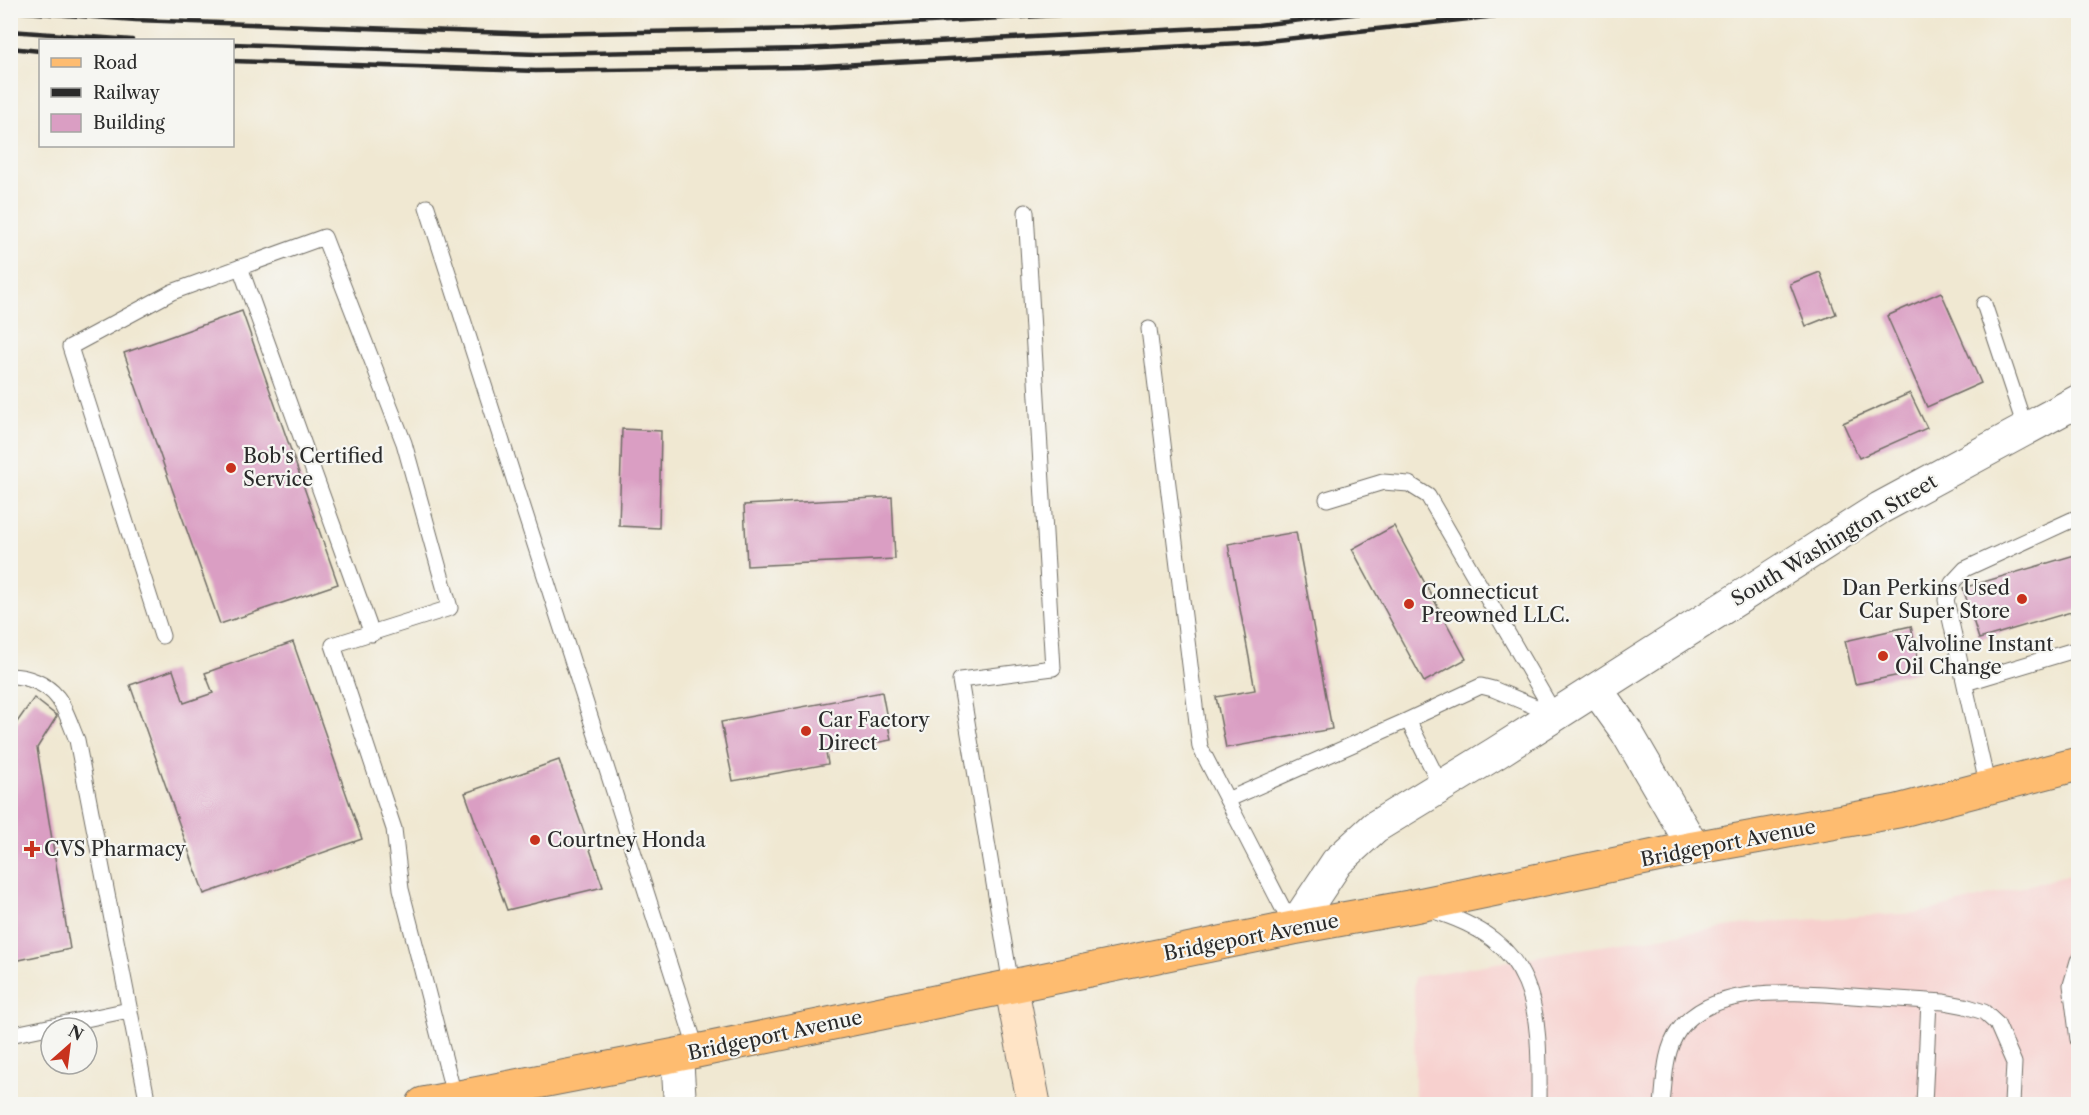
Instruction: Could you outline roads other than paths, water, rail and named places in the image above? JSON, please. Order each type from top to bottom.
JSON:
[{"type":"main road","name":"Bridgeport Avenue","points":[[423,1104],[687,1053],[1011,985],[1694,848],[1898,811],[2079,764]]},
{"type":"street","name":"South Washington Street","points":[[1293,928],[1337,862],[1375,827],[1880,508],[2079,401]]},
{"type":"street","points":[[1596,689],[1626,731],[1694,848]]},
{"type":"street","points":[[1011,985],[1034,1104]]},
{"type":"street","points":[[680,1104],[687,1053]]},
{"type":"lane","points":[[427,207],[687,1053]]},
{"type":"lane","points":[[1011,985],[960,680],[1053,668],[1026,212]]},
{"type":"lane","points":[[162,636],[70,347],[172,292],[324,237],[404,444],[450,608],[333,645],[394,829],[401,889],[455,1099]]},
{"type":"lane","points":[[240,267],[372,633]]},
{"type":"lane","points":[[1984,304],[2026,430]]},
{"type":"lane","points":[[1149,329],[1200,747],[1293,928]]},
{"type":"lane","points":[[1326,499],[1383,482],[1410,484],[1428,496],[1555,715]]},
{"type":"lane","points":[[1988,788],[1946,600],[1952,583],[1965,569],[2079,517]]},
{"type":"lane","points":[[1965,683],[2079,649]]},
{"type":"lane","points":[[10,676],[41,683],[58,698],[77,740],[148,1104]]},
{"type":"lane","points":[[1227,800],[1481,686],[1555,715]]},
{"type":"lane","points":[[1408,720],[1441,786]]},
{"type":"lane","points":[[1409,907],[1441,913],[1473,927],[1498,942],[1516,963],[1529,988],[1538,1022],[1539,1104]]},
{"type":"lane","points":[[2079,961],[2071,985],[2079,1040]]},
{"type":"lane","points":[[1662,1104],[1666,1061],[1673,1041],[1680,1029],[1701,1009],[1731,998],[1792,992],[1929,1001],[1965,1006],[1984,1012],[1997,1024],[2014,1063],[2012,1104]]},
{"type":"lane","points":[[1924,1104],[1929,1001]]},
{"type":"lane","points":[[10,1035],[129,1010]]},
{"type":"railway","points":[[10,11],[136,20],[537,34],[803,29],[1147,10]]},
{"type":"railway","points":[[234,44],[537,54],[803,49],[1258,25],[1388,10]]},
{"type":"railway","points":[[234,61],[536,71],[804,67],[1259,42],[1550,10]]},
{"type":"railway","points":[[10,31],[118,39]]},
{"type":"railway","points":[[10,48],[39,51]]},
{"type":"place","name":"Bob's Certified Service","points":[[231,468]]},
{"type":"place","name":"Dan Perkins Used Car Super Store","points":[[2022,599]]},
{"type":"place","name":"Connecticut Preowned LLC.","points":[[1409,604]]},
{"type":"place","name":"Valvoline Instant Oil Change","points":[[1883,656]]},
{"type":"place","name":"Car Factory Direct","points":[[806,731]]},
{"type":"place","name":"Courtney Honda","points":[[535,840]]},
{"type":"place","name":"CVS Pharmacy","points":[[32,849]]}]
